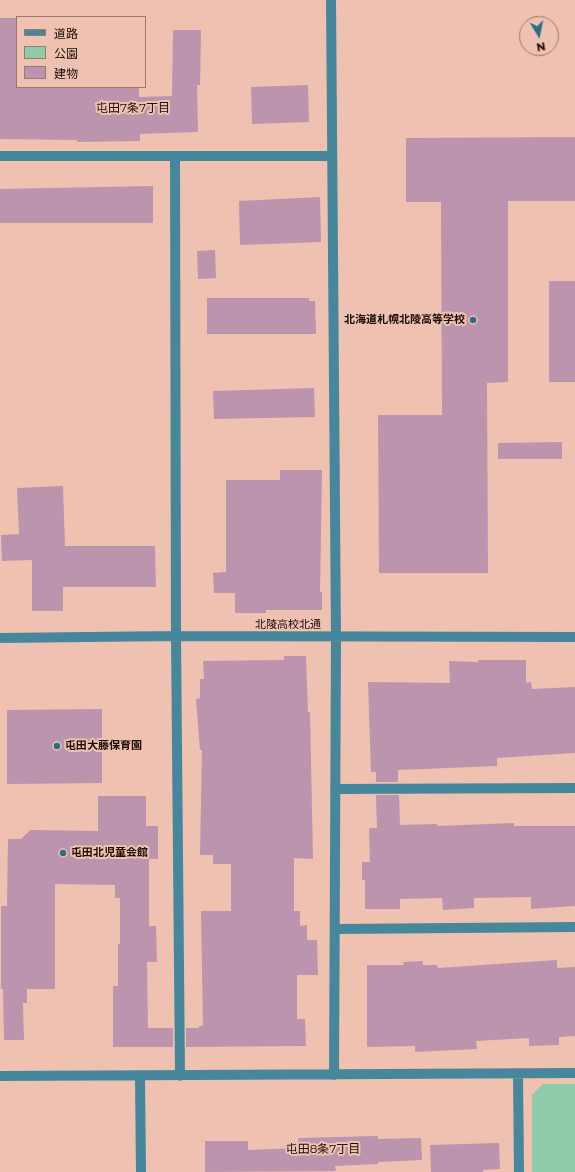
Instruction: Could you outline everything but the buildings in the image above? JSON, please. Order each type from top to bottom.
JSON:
[{"type":"street","points":[[330,0],[336,638],[334,1075]]},
{"type":"street","points":[[0,156],[331,156]]},
{"type":"street","points":[[175,156],[176,636],[180,1076]]},
{"type":"street","name":"北陵高校北通","points":[[0,638],[176,636],[336,638],[575,637]]},
{"type":"street","points":[[335,789],[575,788]]},
{"type":"street","points":[[335,928],[575,927]]},
{"type":"street","points":[[518,1074],[519,1172]]},
{"type":"street","points":[[0,1076],[575,1074]]},
{"type":"street","points":[[140,1076],[141,1172]]},
{"type":"green space","points":[[543,1084],[575,1084],[575,1172],[532,1172],[532,1095]]},
{"type":"place","name":"北海道札幌北陵高等学校","points":[[473,320]]},
{"type":"place","name":"屯田大藤保育園","points":[[57,746]]},
{"type":"place","name":"屯田北児童会館","points":[[63,853]]},
{"type":"district","name":"屯田7条7丁目","points":[[133,108]]},
{"type":"district","name":"屯田8条7丁目","points":[[323,1149]]}]
